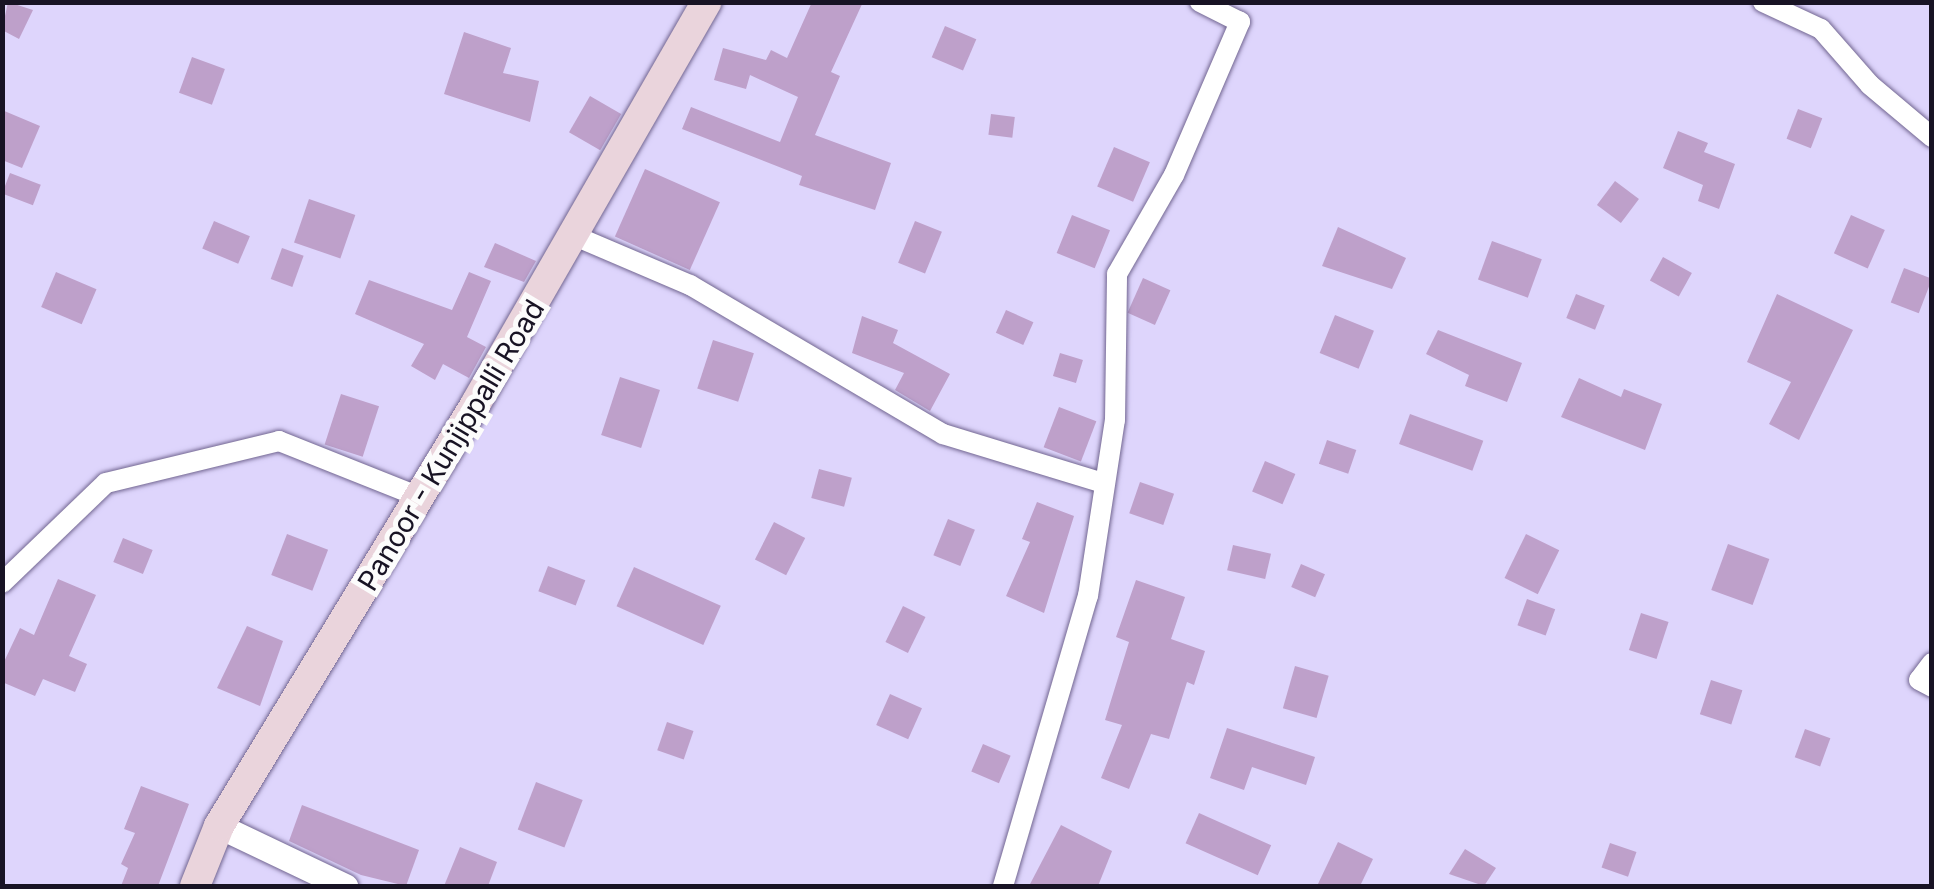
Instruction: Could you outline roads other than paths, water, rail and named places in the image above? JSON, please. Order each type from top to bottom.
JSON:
[{"type":"main road","name":"Panoor - Kunjippalli Road","points":[[195,886],[219,826],[575,236],[707,2]]},
{"type":"street","points":[[1003,886],[1088,596],[1102,483],[1115,420],[1117,274],[1174,175],[1240,22],[1200,2]]},
{"type":"street","points":[[1763,2],[1821,28],[1870,84],[1932,137]]},
{"type":"street","points":[[575,236],[690,285],[943,434],[1102,483]]},
{"type":"street","points":[[2,583],[106,483],[278,441],[420,496]]},
{"type":"street","points":[[1932,662],[1919,680],[1932,687]]},
{"type":"street","points":[[219,826],[345,886]]}]
